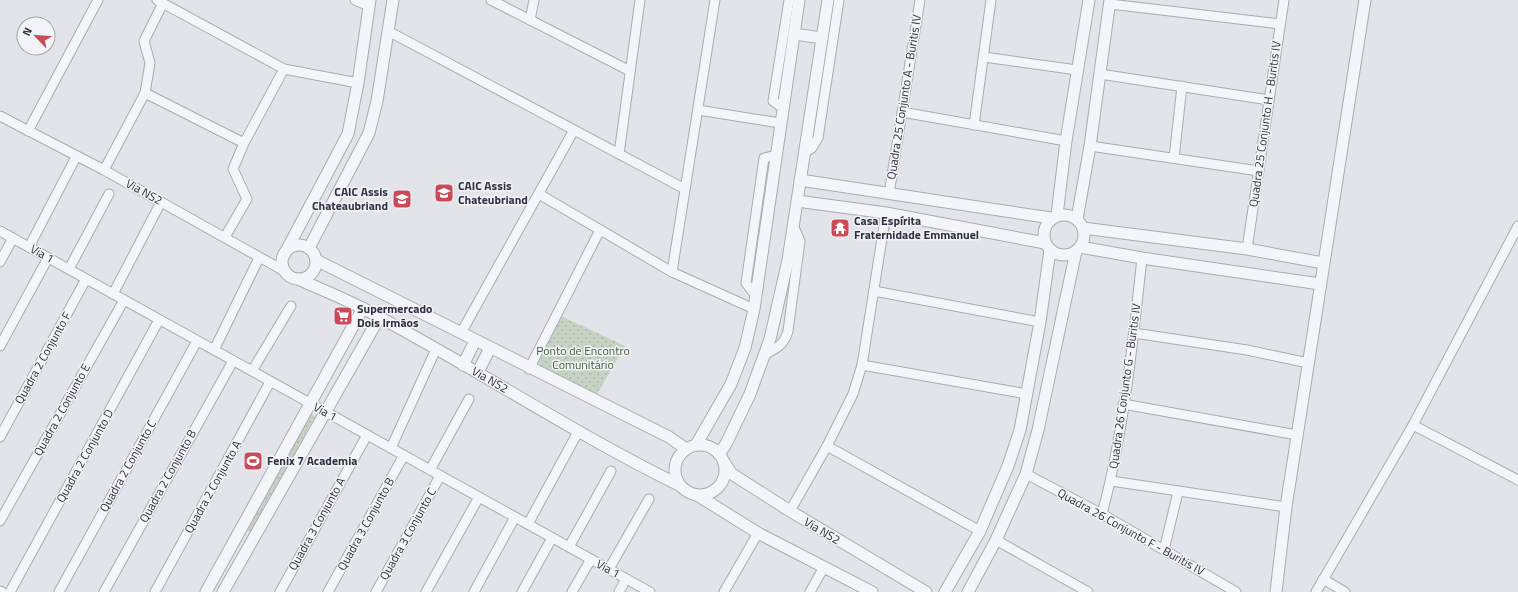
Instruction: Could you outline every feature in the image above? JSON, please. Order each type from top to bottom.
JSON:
[{"type":"street","points":[[28,131],[98,0]]},
{"type":"street","points":[[284,255],[288,249],[295,246],[302,245],[308,248],[314,253],[316,260],[313,272],[304,278],[298,279],[286,272],[282,261],[284,255],[348,134],[358,83],[370,3],[355,0]]},
{"type":"street","points":[[308,248],[369,133],[377,101],[393,0]]},
{"type":"street","points":[[492,0],[630,71]]},
{"type":"street","points":[[530,20],[534,0]]},
{"type":"street","points":[[619,154],[640,0]]},
{"type":"street","points":[[672,272],[715,0]]},
{"type":"street","points":[[782,108],[773,101],[789,0]]},
{"type":"street","points":[[800,0],[782,108],[754,309],[746,348],[731,384],[691,447],[679,456],[675,466],[675,476],[679,485],[684,490],[697,495],[758,533],[872,592]]},
{"type":"street","points":[[722,458],[726,444],[747,400],[770,339],[788,260],[828,0]]},
{"type":"street","points":[[804,153],[812,148],[818,138],[839,0]]},
{"type":"street","name":"Quadra 25 Conjunto A - Buritis IV","points":[[889,194],[920,0]]},
{"type":"street","points":[[974,125],[991,0]]},
{"type":"street","points":[[945,592],[980,531],[1008,466],[1020,430],[1028,394],[1040,322],[1047,247],[1044,229],[1054,216],[1088,0]]},
{"type":"street","name":"Quadra 25 Conjunto H - Buritis IV","points":[[1247,249],[1284,0]]},
{"type":"street","points":[[1276,592],[1286,507],[1365,0]]},
{"type":"street","points":[[104,170],[145,93],[150,63],[144,41],[160,2],[284,69],[358,83]]},
{"type":"street","points":[[968,592],[996,540],[1026,474],[1038,430],[1078,249],[1083,241],[1080,223],[1110,2],[1280,24]]},
{"type":"street","points":[[388,31],[685,189]]},
{"type":"street","points":[[794,34],[822,38]]},
{"type":"street","points":[[984,57],[1077,70]]},
{"type":"street","points":[[224,237],[247,199],[232,168],[284,69]]},
{"type":"street","points":[[1100,74],[1270,100]]},
{"type":"street","points":[[1174,158],[1182,86]]},
{"type":"street","points":[[145,93],[244,144]]},
{"type":"street","points":[[698,110],[780,123]]},
{"type":"street","points":[[902,112],[1066,141]]},
{"type":"street","name":"Via NS2","points":[[0,116],[76,157],[104,170],[286,272]]},
{"type":"street","points":[[461,333],[574,130]]},
{"type":"street","points":[[1090,146],[1259,171]]},
{"type":"street","points":[[29,247],[76,157]]},
{"type":"street","points":[[800,180],[889,194],[1054,216],[1064,214],[1080,223],[1247,249],[1323,263]]},
{"type":"street","points":[[69,269],[109,194]]},
{"type":"street","points":[[539,194],[672,272],[754,309]]},
{"type":"street","points":[[797,201],[886,213],[1047,247],[1063,255],[1078,249],[1320,284]]},
{"type":"street","points":[[113,294],[161,202]]},
{"type":"street","points":[[790,511],[827,446],[853,394],[862,365],[886,213]]},
{"type":"street","points":[[764,355],[780,347],[785,341],[788,331],[800,241],[793,225]]},
{"type":"street","points":[[1316,592],[1413,425],[1518,226]]},
{"type":"street","points":[[530,369],[600,230]]},
{"type":"street","name":"Via 1","points":[[0,231],[650,592]]},
{"type":"street","points":[[0,262],[13,238]]},
{"type":"street","points":[[0,346],[48,258]]},
{"type":"street","points":[[214,350],[259,258]]},
{"type":"street","name":"Quadra 26 Conjunto G - Buritis IV","points":[[1102,514],[1111,481],[1134,333],[1142,258]]},
{"type":"street","points":[[316,260],[530,369],[669,437],[691,447],[705,445],[713,448],[722,458],[725,470],[719,486],[705,495],[697,495]]},
{"type":"street","name":"Quadra 2 Conjunto F","points":[[0,437],[86,279]]},
{"type":"street","name":"Via NS2","points":[[298,279],[363,308],[478,372],[578,432],[679,485]]},
{"type":"street","points":[[874,291],[1040,322]]},
{"type":"street","name":"Quadra 2 Conjunto E","points":[[0,521],[124,300]]},
{"type":"street","points":[[252,371],[291,306]]},
{"type":"street","points":[[206,592],[363,308]]},
{"type":"street","points":[[224,592],[379,318]]},
{"type":"street","name":"Quadra 2 Conjunto D","points":[[10,592],[159,320]]},
{"type":"street","points":[[350,331],[367,339]]},
{"type":"street","points":[[1134,333],[1247,350],[1308,363]]},
{"type":"street","name":"Quadra 2 Conjunto C","points":[[59,592],[197,341]]},
{"type":"street","points":[[463,365],[475,341]]},
{"type":"street","points":[[478,372],[490,348]]},
{"type":"street","points":[[391,448],[436,349]]},
{"type":"street","name":"Quadra 2 Conjunto B","points":[[104,592],[233,361]]},
{"type":"street","points":[[862,365],[1028,394]]},
{"type":"street","name":"Quadra 2 Conjunto A","points":[[155,592],[270,382]]},
{"type":"street","points":[[430,470],[469,399]]},
{"type":"street","points":[[1123,404],[1297,435]]},
{"type":"street","points":[[1413,425],[1518,480]]},
{"type":"street","points":[[528,524],[578,432]]},
{"type":"street","name":"Quadra 3 Conjunto A","points":[[280,592],[367,435]]},
{"type":"street","points":[[827,446],[980,531]]},
{"type":"street","name":"Quadra 3 Conjunto B","points":[[328,592],[404,455]]},
{"type":"street","name":"Via NS2","points":[[722,458],[732,474],[790,511],[926,592]]},
{"type":"street","points":[[569,547],[611,471]]},
{"type":"street","name":"Quadra 26 Conjunto F - Buritis IV","points":[[1026,474],[1102,514],[1236,592]]},
{"type":"street","name":"Quadra 3 Conjunto C","points":[[376,592],[440,476]]},
{"type":"street","points":[[1111,481],[1286,507]]},
{"type":"street","points":[[1164,550],[1178,492]]},
{"type":"street","points":[[426,592],[479,497]]},
{"type":"street","points":[[609,569],[650,499]]},
{"type":"street","points":[[474,592],[515,517]]},
{"type":"street","points":[[240,532],[244,540],[252,541]]},
{"type":"street","points":[[724,592],[758,533]]},
{"type":"street","points":[[522,592],[552,538]]},
{"type":"street","points":[[996,540],[1088,592]]},
{"type":"street","points":[[226,557],[236,555],[240,562]]},
{"type":"street","points":[[572,592],[590,559]]},
{"type":"street","points":[[810,592],[824,567]]},
{"type":"street","points":[[619,592],[626,579]]},
{"type":"street","points":[[1323,579],[1345,592]]},
{"type":"green space","name":"Ponto de Encontro Comunitário","points":[[561,316],[625,346],[596,396],[537,367]]},
{"type":"green space","points":[[310,414],[315,416],[252,532],[245,529]]},
{"type":"place","name":"CAIC Assis Chateubriand","points":[[444,193]]},
{"type":"place","name":"CAIC Assis Chateaubriand","points":[[402,199]]},
{"type":"place","name":"Casa Espírita Fraternidade Emmanuel","points":[[840,228]]},
{"type":"place","name":"Supermercado Dois Irmãos","points":[[343,316]]},
{"type":"place","name":"Fenix 7 Academia","points":[[253,461]]}]
